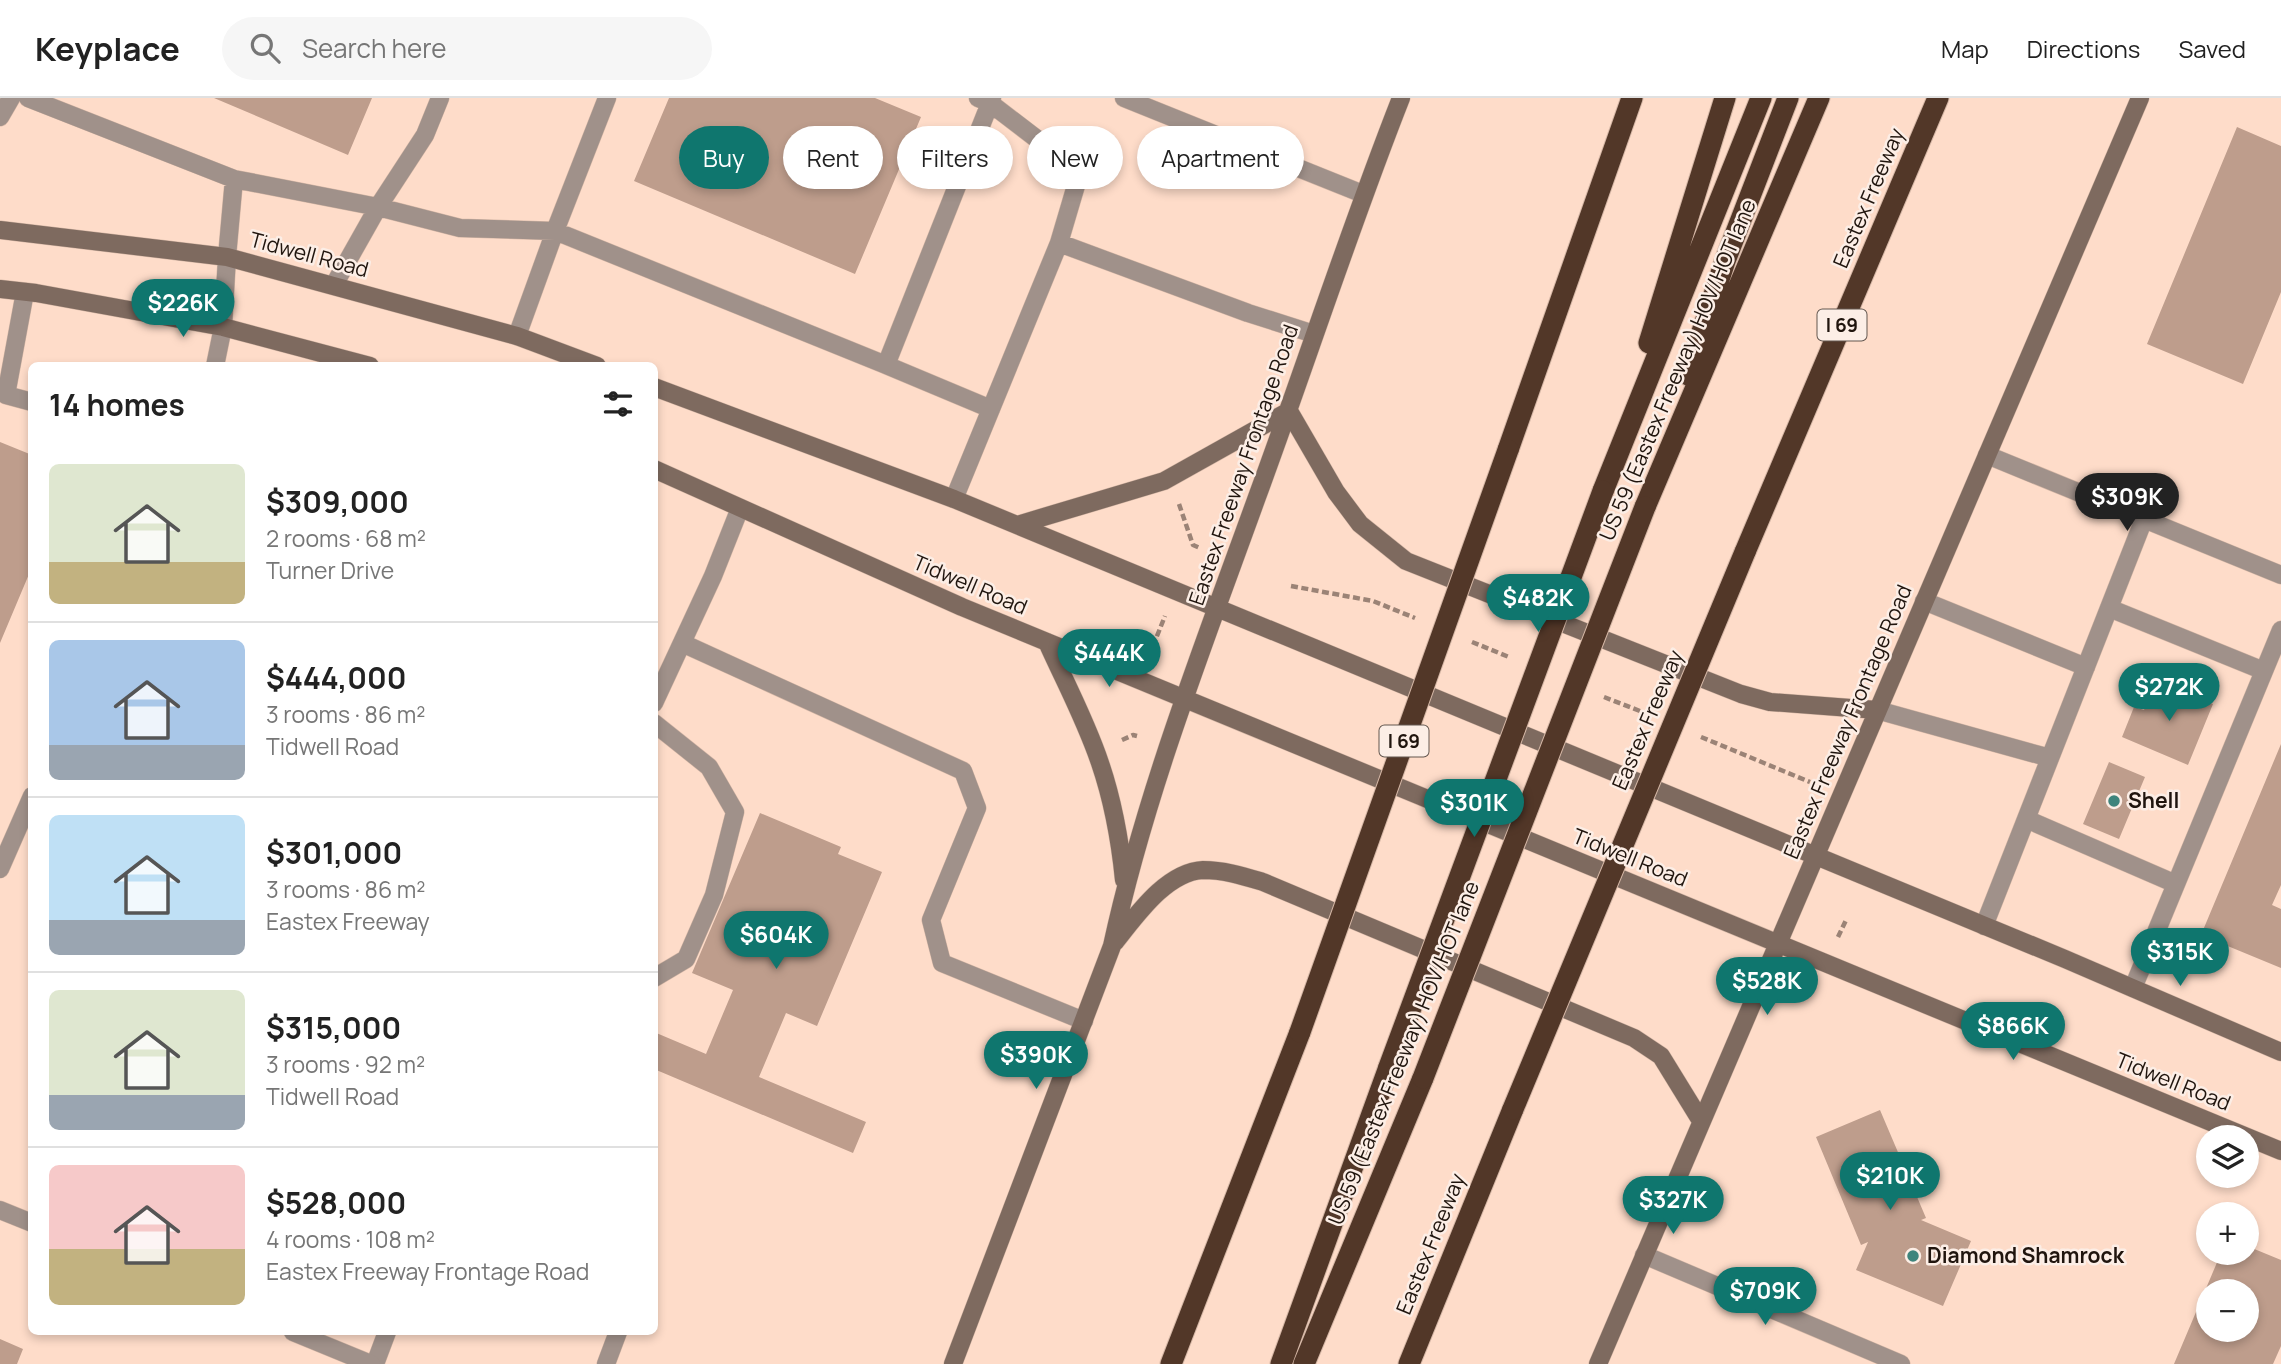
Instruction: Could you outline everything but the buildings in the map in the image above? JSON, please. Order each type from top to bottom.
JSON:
[{"type":"highway","name":"I 69","points":[[1171,1364],[1300,1032],[1632,98]]},
{"type":"highway","points":[[1603,491],[1725,98]]},
{"type":"highway","points":[[1281,1364],[1603,491],[1761,98]]},
{"type":"highway","points":[[1645,507],[1725,261],[1788,98]]},
{"type":"highway","name":"US 59 (Eastex Freeway) HOV/HOT lane","points":[[1304,1364],[1423,1078],[1645,507],[1819,98]]},
{"type":"highway","name":"Eastex Freeway","points":[[1409,1364],[1745,552],[1938,98]]},
{"type":"main road","name":"Eastex Freeway Frontage Road","points":[[953,1364],[1112,946],[1125,888],[1185,699],[1289,411],[1363,194],[1401,98]]},
{"type":"main road","name":"Eastex Freeway Frontage Road","points":[[1598,1364],[2140,98]]},
{"type":"main road","name":"Tidwell Road","points":[[0,230],[227,257],[517,336],[586,362]]},
{"type":"main road","points":[[0,289],[223,327],[355,362]]},
{"type":"main road","points":[[658,388],[954,499],[2133,988],[2281,1052]]},
{"type":"main road","points":[[1017,525],[1164,481],[1289,411],[1336,492],[1360,524],[1406,561],[1741,694],[1770,702],[1877,710]]},
{"type":"main road","name":"Tidwell Road","points":[[658,471],[950,602],[2281,1151]]},
{"type":"main road","points":[[1047,642],[1101,764],[1120,846],[1125,888]]},
{"type":"main road","points":[[1112,946],[1152,897],[1172,881],[1200,870],[1228,872],[1263,882],[1634,1038],[1661,1056],[1701,1121]]},
{"type":"street","points":[[0,117],[10,98]]},
{"type":"street","points":[[28,98],[233,179],[378,207],[460,228],[555,230],[991,409]]},
{"type":"street","points":[[334,285],[378,207],[425,135],[440,98]]},
{"type":"street","points":[[517,336],[607,98]]},
{"type":"street","points":[[1124,98],[1363,194]]},
{"type":"street","points":[[886,365],[987,100],[1080,172],[1059,243],[954,499]]},
{"type":"street","points":[[216,362],[223,327],[233,179]]},
{"type":"street","points":[[1059,243],[1248,313],[1314,334]]},
{"type":"street","points":[[25,292],[3,394],[28,401]]},
{"type":"street","points":[[1987,455],[2281,575]]},
{"type":"street","points":[[658,694],[713,576],[740,508]]},
{"type":"street","points":[[1984,926],[2144,519]]},
{"type":"street","points":[[1924,601],[2086,667]]},
{"type":"street","points":[[2109,608],[2264,671]]},
{"type":"street","points":[[2133,988],[2281,630]]},
{"type":"street","points":[[682,643],[963,771],[977,808],[931,920],[942,963],[1084,1021]]},
{"type":"street","points":[[1877,710],[2050,758]]},
{"type":"street","points":[[658,726],[709,767],[735,812],[714,895],[686,959],[658,976]]},
{"type":"street","points":[[0,869],[28,805]]},
{"type":"street","points":[[2026,819],[2176,884]]},
{"type":"street","points":[[0,1210],[28,1221]]},
{"type":"street","points":[[1644,1255],[1901,1364]]},
{"type":"street","points":[[300,1335],[373,1364],[386,1335]]},
{"type":"street","points":[[606,1364],[617,1335]]},
{"type":"path","points":[[1178,501],[1192,547],[1200,548]]},
{"type":"path","points":[[1153,646],[1167,612]]},
{"type":"path","points":[[1836,941],[1847,918]]},
{"type":"place","name":"Shell","points":[[2114,801]]},
{"type":"place","name":"Diamond Shamrock","points":[[1913,1256]]}]
